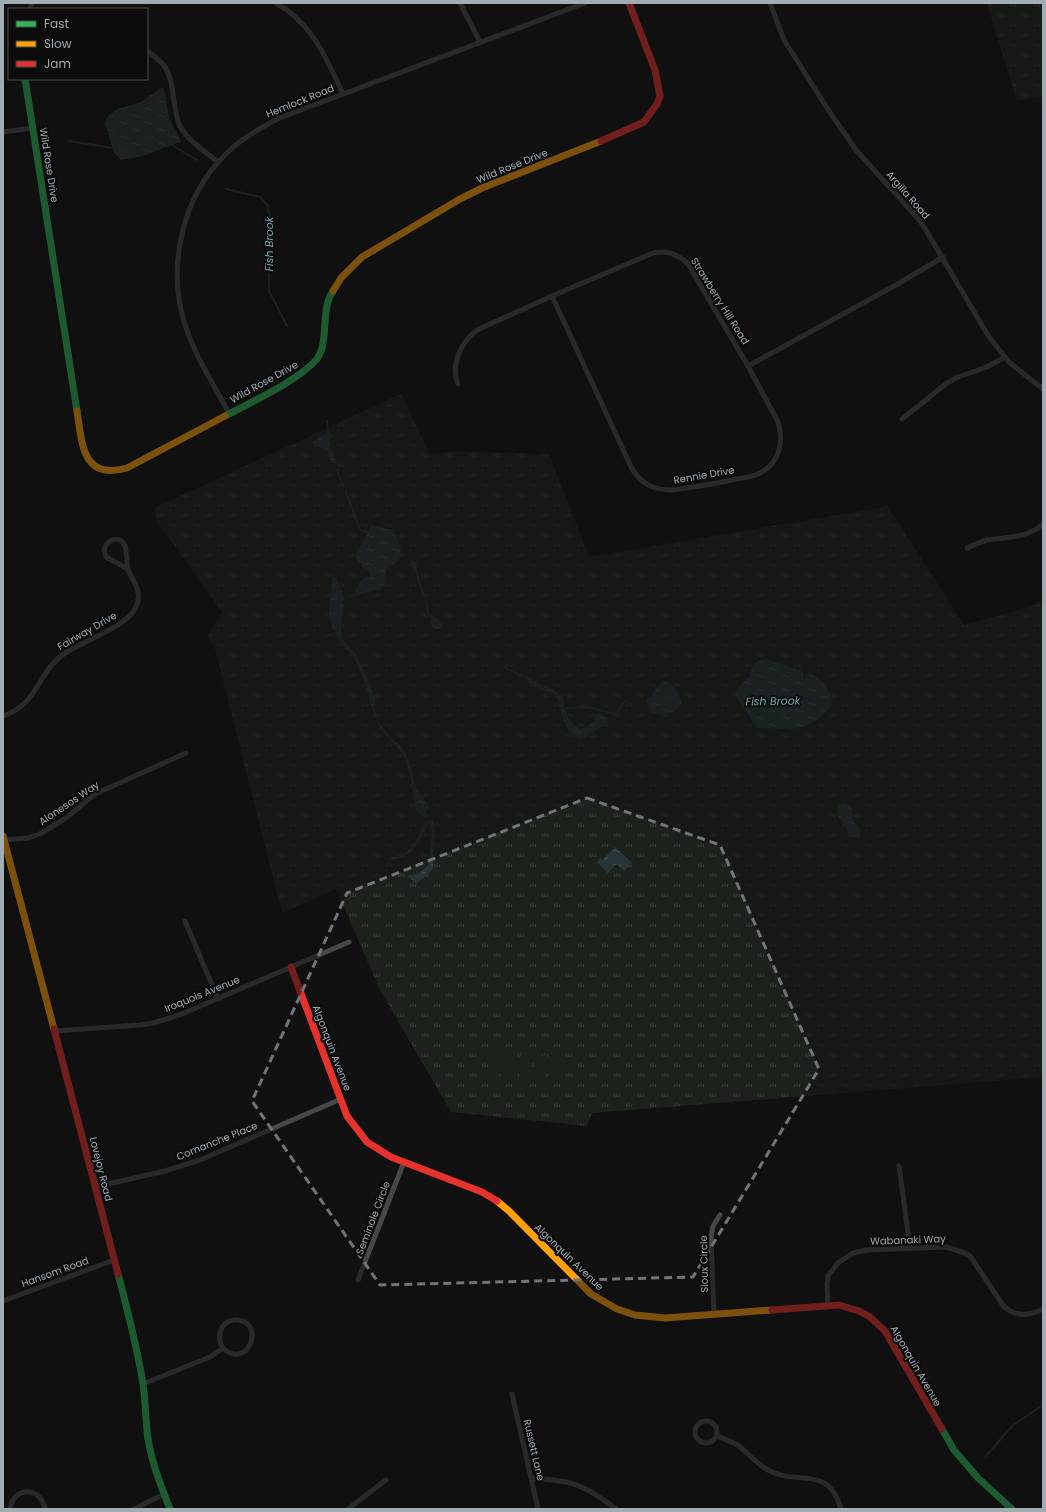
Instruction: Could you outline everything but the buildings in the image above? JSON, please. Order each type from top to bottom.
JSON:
[{"type":"street","points":[[276,3],[294,15],[314,36],[343,94]]},
{"type":"street","points":[[460,3],[480,42]]},
{"type":"street","name":"Hemlock Road","points":[[229,413],[191,342],[179,297],[178,276],[180,246],[185,223],[204,180],[218,162],[225,154],[239,143],[272,122],[585,3]]},
{"type":"street","name":"Wild Rose Drive","points":[[25,80],[79,434],[86,458],[99,470],[111,472],[119,471],[291,380],[307,370],[318,358],[322,347],[326,310],[331,293],[341,278],[362,257],[460,199],[482,188],[586,148],[644,122],[657,104],[660,96],[655,70],[629,3]]},
{"type":"street","name":"Argilla Road","points":[[770,3],[784,40],[856,150],[920,221],[943,257],[951,274],[989,337],[1010,363],[1043,389]]},
{"type":"street","points":[[149,52],[165,67],[168,74],[177,117],[186,135],[218,162]]},
{"type":"street","points":[[3,132],[33,128]]},
{"type":"street","name":"Strawberry Hill Road","points":[[458,384],[455,377],[455,369],[461,348],[467,338],[477,330],[487,324],[646,255],[660,251],[673,254],[688,264],[748,366]]},
{"type":"street","points":[[748,366],[896,285],[943,257]]},
{"type":"street","name":"Rennie Drive","points":[[552,296],[632,469],[649,487],[672,490],[729,481],[760,473],[771,464],[780,449],[780,430],[778,422],[748,366]]},
{"type":"street","points":[[902,419],[947,383],[1005,357]]},
{"type":"street","points":[[967,548],[987,540],[1006,538],[1037,530],[1043,524]]},
{"type":"street","name":"Fairway Drive","points":[[3,716],[19,709],[30,699],[48,670],[61,656],[76,646],[122,622],[134,612],[138,603],[138,593],[128,569],[125,545],[117,539],[110,540],[104,548],[106,557],[128,569]]},
{"type":"street","name":"Alonesos Way","points":[[4,838],[28,838],[40,834],[66,818],[95,794],[186,753]]},
{"type":"street","name":"Lovejoy Road","points":[[4,838],[114,1260],[143,1384],[148,1438],[159,1482],[170,1509]]},
{"type":"street","points":[[185,921],[218,999]]},
{"type":"street","name":"Iroquois Avenue","points":[[55,1031],[153,1023],[182,1014],[349,942]]},
{"type":"street","name":"Algonquin Avenue","points":[[290,967],[347,1116],[367,1142],[390,1157],[482,1192],[498,1201],[574,1279],[591,1294],[606,1305],[628,1314],[665,1318],[839,1305],[849,1306],[861,1311],[877,1321],[891,1341],[954,1450],[978,1478],[1012,1509]]},
{"type":"street","name":"Comanche Place","points":[[95,1187],[165,1171],[200,1160],[341,1099]]},
{"type":"street","name":"Seminole Circle","points":[[358,1280],[404,1162]]},
{"type":"street","points":[[899,1166],[910,1248]]},
{"type":"street","name":"Sioux Circle","points":[[714,1314],[711,1237],[713,1226],[720,1215]]},
{"type":"street","name":"Wabanaki Way","points":[[828,1306],[828,1276],[846,1257],[853,1253],[867,1250],[946,1247],[965,1253],[974,1262],[1004,1307],[1011,1312],[1025,1314],[1043,1309]]},
{"type":"street","name":"Hansom Road","points":[[3,1301],[114,1260]]},
{"type":"street","points":[[235,1320],[248,1325],[253,1336],[252,1343],[247,1350],[233,1354],[223,1348],[219,1335],[221,1329],[226,1324],[235,1320]]},
{"type":"street","points":[[143,1384],[210,1357],[223,1348]]},
{"type":"street","name":"Russett Lane","points":[[512,1394],[538,1509]]},
{"type":"street","points":[[708,1421],[716,1426],[717,1436],[710,1443],[704,1444],[696,1438],[695,1429],[701,1422],[708,1421]]},
{"type":"street","points":[[717,1436],[739,1446],[762,1467],[769,1471],[783,1475],[814,1479],[825,1483],[835,1494],[841,1509]]},
{"type":"street","points":[[531,1478],[565,1481],[582,1487],[597,1495],[616,1509]]},
{"type":"street","points":[[348,1509],[386,1480]]},
{"type":"street","points":[[10,1509],[15,1497],[25,1492],[31,1492],[41,1498],[45,1509]]},
{"type":"street","points":[[134,1509],[164,1494]]},
{"type":"highlighted area","points":[[587,798],[720,845],[819,1069],[693,1277],[380,1285],[252,1101],[347,893]]},
{"type":"green space","points":[[1043,3],[1043,97],[1017,101],[987,4]]},
{"type":"green space","points":[[401,394],[430,454],[454,451],[549,454],[589,557],[880,508],[887,505],[964,625],[1030,607],[1041,601],[1043,603],[1043,1077],[592,1113],[587,1126],[451,1112],[380,990],[336,889],[282,913],[215,649],[207,637],[222,612],[156,520],[154,508]]},
{"type":"green space","points":[[490,1052],[501,1053],[499,1077],[488,1076]]},
{"type":"green space","points":[[504,1053],[515,1054],[513,1078],[502,1077]]},
{"type":"green space","points":[[521,1054],[532,1055],[530,1079],[520,1078]]},
{"type":"green space","points":[[536,1055],[547,1056],[545,1080],[534,1079]]},
{"type":"green space","points":[[551,1056],[562,1057],[560,1081],[549,1080]]},
{"type":"water","points":[[161,88],[164,89],[172,125],[181,142],[142,156],[121,160],[114,153],[105,123],[108,116],[117,109],[139,103]]},
{"type":"water","points":[[329,433],[330,446],[337,463],[331,463],[328,452],[311,442]]},
{"type":"water","points":[[374,525],[381,528],[390,529],[395,533],[401,549],[399,560],[386,570],[386,585],[379,590],[373,590],[358,595],[355,591],[362,579],[370,577],[370,574],[368,570],[361,566],[362,563],[357,563],[357,551],[369,531],[370,526]]},
{"type":"water","points":[[411,560],[416,562],[418,575],[429,613],[441,622],[442,626],[440,629],[434,629],[430,623],[431,618],[427,613],[426,604],[416,574],[410,563]]},
{"type":"water","points":[[334,575],[344,597],[341,632],[343,639],[355,653],[370,683],[375,699],[374,707],[379,723],[391,739],[400,745],[409,760],[415,787],[429,808],[424,813],[419,813],[416,810],[410,774],[405,759],[398,747],[380,728],[371,705],[367,688],[354,658],[340,643],[331,624],[329,611],[332,579]]},
{"type":"water","points":[[766,659],[800,670],[803,673],[804,680],[812,674],[816,677],[824,684],[830,693],[832,702],[830,707],[813,723],[804,727],[787,729],[756,728],[748,713],[736,698],[736,693],[740,685],[750,676],[751,670],[755,664],[760,660]]},
{"type":"water","points":[[529,679],[561,695],[564,700],[568,717],[578,728],[581,729],[590,724],[594,720],[592,716],[600,713],[608,719],[607,723],[582,739],[575,737],[569,731],[563,720],[557,698],[548,692],[529,684]]},
{"type":"water","points":[[662,681],[669,683],[672,686],[682,702],[676,710],[668,714],[654,714],[649,712],[647,701],[648,697],[652,696],[653,692]]},
{"type":"water","points":[[845,803],[850,805],[854,821],[860,830],[861,833],[858,837],[850,836],[847,828],[839,817],[839,805]]},
{"type":"water","points":[[430,820],[433,822],[435,828],[433,867],[431,871],[416,884],[408,876],[418,874],[428,866],[432,835],[430,824],[428,824],[419,842],[410,853],[392,861],[390,857],[403,854],[408,850],[420,834],[425,821]]},
{"type":"water","points":[[615,847],[632,863],[624,871],[617,864],[608,873],[597,862],[600,858],[602,860]]},
{"type":"waterway","name":"Fish Brook","points":[[69,141],[113,148]]},
{"type":"waterway","name":"Fish Brook","points":[[172,145],[197,160]]},
{"type":"waterway","name":"Fish Brook","points":[[226,189],[260,197],[268,206],[270,219],[269,291],[287,326]]},
{"type":"waterway","name":"Fish Brook","points":[[327,421],[328,435]]},
{"type":"waterway","name":"Fish Brook","points":[[337,469],[342,484]]},
{"type":"waterway","name":"Fish Brook","points":[[346,492],[360,530],[370,533]]},
{"type":"waterway","name":"Fish Brook","points":[[505,667],[520,676]]},
{"type":"waterway","name":"Fish Brook","points":[[526,677],[531,681]]},
{"type":"waterway","name":"Fish Brook","points":[[563,706],[565,708],[587,707],[615,714],[626,700]]},
{"type":"waterway","points":[[986,1456],[1013,1425],[1043,1405]]},
{"type":"traffic: fast","points":[[25,80],[77,411]]},
{"type":"traffic: fast","points":[[225,416],[261,398],[286,383],[309,367],[317,359],[321,351],[323,341],[327,304],[333,291]]},
{"type":"traffic: fast","points":[[118,1274],[140,1365],[150,1448],[157,1475],[170,1509]]},
{"type":"traffic: fast","points":[[942,1429],[954,1450],[978,1478],[1012,1509]]},
{"type":"traffic: slow","points":[[333,291],[341,278],[362,257],[460,199],[482,188],[601,141]]},
{"type":"traffic: slow","points":[[77,411],[83,447],[87,456],[93,464],[101,469],[112,471],[127,468],[225,416]]},
{"type":"traffic: slow","points":[[3,836],[54,1029]]},
{"type":"traffic: slow","points":[[497,1201],[509,1211],[591,1294],[617,1309],[635,1315],[665,1318],[772,1310]]},
{"type":"traffic: jam","points":[[601,141],[644,122],[657,104],[660,96],[655,70],[629,3]]},
{"type":"traffic: jam","points":[[291,967],[347,1116],[367,1142],[391,1157],[482,1192],[497,1201]]},
{"type":"traffic: jam","points":[[54,1029],[118,1274]]},
{"type":"traffic: jam","points":[[772,1310],[839,1305],[859,1311],[870,1317],[885,1331],[942,1429]]}]
